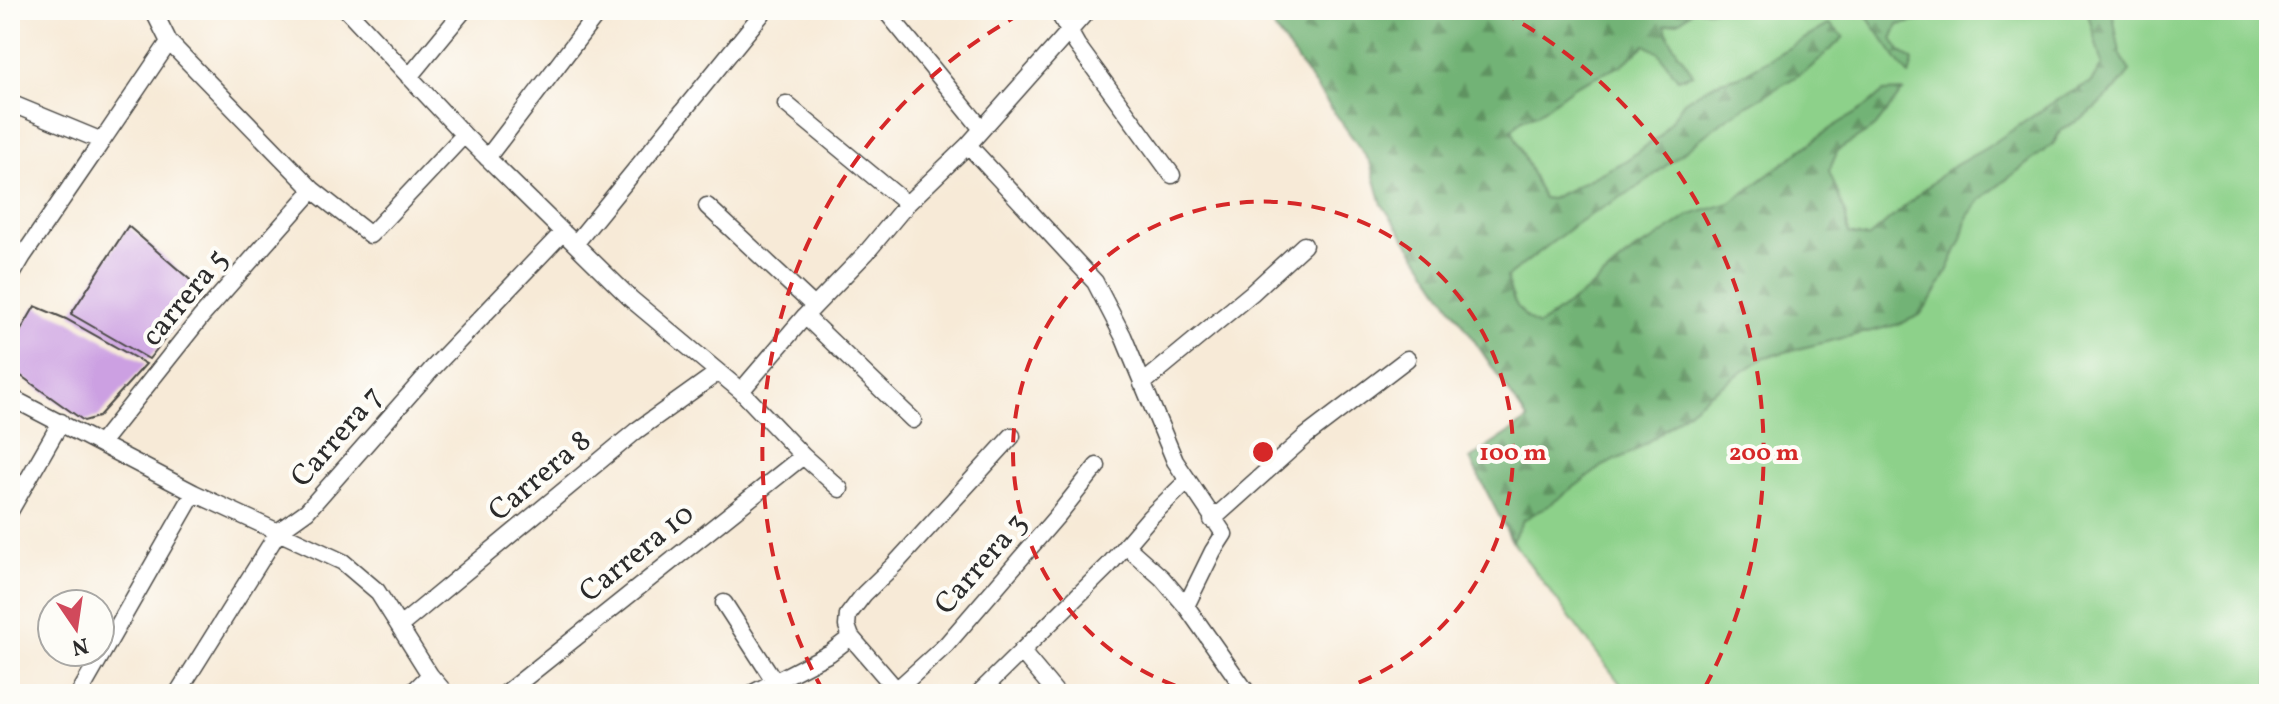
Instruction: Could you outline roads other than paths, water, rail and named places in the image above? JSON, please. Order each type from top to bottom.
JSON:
[{"type":"street","points":[[153,10],[169,42],[313,190],[370,235],[464,135]]},
{"type":"street","points":[[347,10],[464,135],[631,299],[741,391],[803,456],[840,489]]},
{"type":"street","points":[[409,77],[464,10]]},
{"type":"street","points":[[487,158],[600,10]]},
{"type":"street","name":"Carrera 7","points":[[177,694],[279,531],[307,511],[432,369],[569,238],[765,10]]},
{"type":"street","points":[[885,10],[982,129]]},
{"type":"street","points":[[1057,10],[1068,31],[1172,175]]},
{"type":"street","points":[[741,391],[809,311],[866,253],[907,204],[968,145],[1088,10]]},
{"type":"street","points":[[10,278],[17,253],[102,141],[169,42]]},
{"type":"street","points":[[10,103],[102,141]]},
{"type":"street","points":[[786,104],[907,204]]},
{"type":"street","points":[[968,145],[1095,282],[1123,336],[1175,461],[1224,534],[1186,606]]},
{"type":"street","name":"carrera 5","points":[[101,443],[201,317],[313,190]]},
{"type":"street","points":[[707,206],[913,420]]},
{"type":"street","points":[[1142,384],[1252,293],[1304,245]]},
{"type":"street","points":[[1212,520],[1306,436],[1407,359]]},
{"type":"street","name":"Carrera 8","points":[[400,626],[636,431],[717,373]]},
{"type":"street","points":[[10,397],[194,493],[343,562],[377,591],[430,675],[446,694]]},
{"type":"street","points":[[10,511],[61,422]]},
{"type":"street","points":[[896,693],[851,637],[847,626],[848,615],[1012,436]]},
{"type":"street","name":"Carrera 10","points":[[505,694],[803,456]]},
{"type":"street","name":"Carrera 3","points":[[896,693],[946,645],[1097,466]]},
{"type":"street","points":[[978,694],[1187,481]]},
{"type":"street","points":[[79,694],[194,493]]},
{"type":"street","points":[[1126,546],[1162,578],[1186,606],[1248,694]]},
{"type":"street","points":[[724,603],[775,682]]},
{"type":"street","points":[[751,694],[830,653],[851,637]]},
{"type":"street","points":[[1021,651],[1057,694]]},
{"type":"street","points":[[411,694],[430,675]]}]
